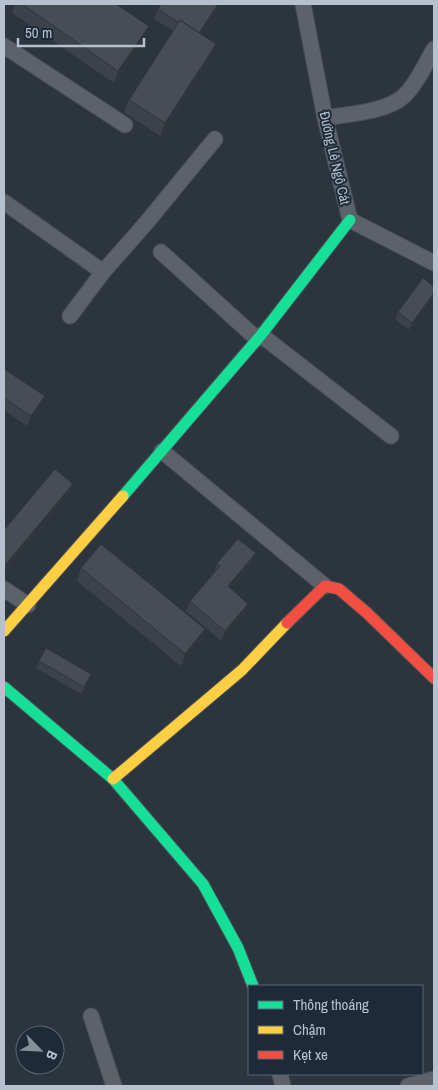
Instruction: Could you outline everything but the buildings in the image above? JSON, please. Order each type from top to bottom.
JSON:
[{"type":"street","name":"Đường Lê Ngô Cát","points":[[303,4],[325,118],[350,220],[434,263]]},
{"type":"street","points":[[4,46],[125,125]]},
{"type":"street","points":[[325,118],[385,107],[403,96],[419,76],[434,50]]},
{"type":"street","points":[[70,316],[103,272],[215,139]]},
{"type":"street","points":[[4,202],[103,272]]},
{"type":"street","points":[[4,631],[259,337],[350,220]]},
{"type":"street","points":[[161,252],[259,337],[391,436]]},
{"type":"street","points":[[162,451],[325,586],[339,589],[367,612],[434,678]]},
{"type":"street","points":[[113,779],[242,670],[311,598],[325,586]]},
{"type":"street","points":[[4,589],[28,605]]},
{"type":"street","points":[[4,687],[113,779],[203,884],[238,948],[253,985]]},
{"type":"street","points":[[90,1016],[114,1086]]},
{"type":"street","points":[[408,1086],[434,1080]]},
{"type":"traffic: fast","points":[[123,496],[261,335],[350,220]]},
{"type":"traffic: fast","points":[[4,687],[113,779],[203,884],[238,948],[253,985]]},
{"type":"traffic: slow","points":[[4,631],[123,496]]},
{"type":"traffic: slow","points":[[113,779],[242,670],[287,623]]},
{"type":"traffic: jam","points":[[287,623],[325,586],[339,589],[367,613],[434,678]]}]
